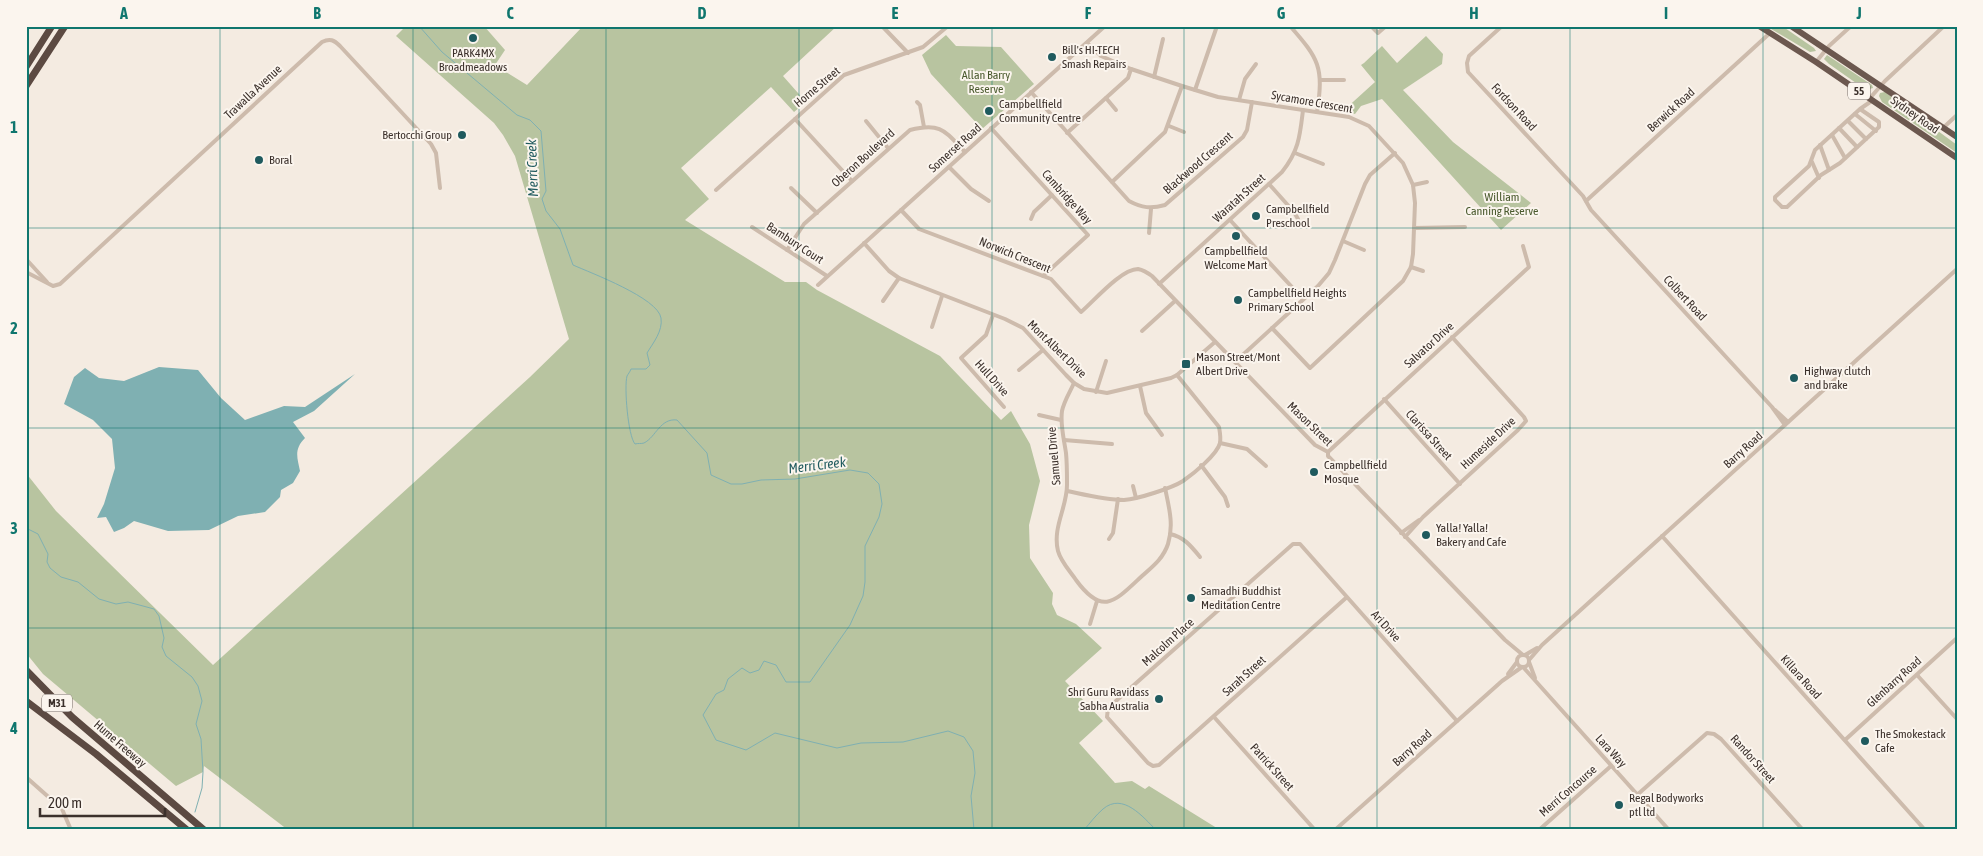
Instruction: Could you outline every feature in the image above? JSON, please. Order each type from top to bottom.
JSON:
[{"type":"highway","points":[[27,65],[52,26]]},
{"type":"highway","points":[[27,85],[65,26]]},
{"type":"highway","name":"Sydney Road","points":[[1759,26],[1872,99],[1957,158]]},
{"type":"highway","name":"Sydney Road","points":[[1791,26],[1957,138]]},
{"type":"highway","name":"Hume Freeway","points":[[26,670],[72,717],[204,830]]},
{"type":"highway","name":"Hume Freeway","points":[[26,701],[96,754],[187,830]]},
{"type":"street","points":[[882,26],[908,53]]},
{"type":"street","name":"Horne Street","points":[[716,190],[844,75],[908,53],[928,44],[948,26]]},
{"type":"street","name":"Somerset Road","points":[[818,285],[1105,26]]},
{"type":"street","points":[[1195,90],[1217,26]]},
{"type":"street","points":[[1290,26],[1312,52],[1317,61],[1321,80],[1317,112]]},
{"type":"street","points":[[1371,26],[1378,34],[1386,26]]},
{"type":"street","name":"Fordson Road","points":[[1502,26],[1469,56],[1466,63],[1467,70],[1586,201]]},
{"type":"street","points":[[1816,62],[1826,49],[1851,26]]},
{"type":"street","points":[[1819,178],[1812,162],[1814,151],[1872,99],[1881,85],[1944,26]]},
{"type":"street","name":"Berwick Road","points":[[1586,201],[1770,33]]},
{"type":"street","points":[[1154,77],[1163,39]]},
{"type":"street","name":"Trawalla Avenue","points":[[49,284],[58,285],[64,280],[322,42],[327,40],[333,40],[340,46],[431,144],[436,153],[440,188]]},
{"type":"street","name":"Sycamore Crescent","points":[[1087,43],[1101,56],[1131,69],[1195,90],[1239,100],[1349,117],[1360,121],[1373,130],[1395,153],[1406,168],[1413,185],[1415,203],[1414,254],[1403,281],[1310,368],[1272,328]]},
{"type":"street","points":[[1239,100],[1246,79],[1256,64]]},
{"type":"street","points":[[1067,133],[1128,78],[1131,69]]},
{"type":"street","points":[[1321,80],[1344,80]]},
{"type":"street","points":[[1112,182],[1160,138],[1169,126],[1182,86]]},
{"type":"street","points":[[1031,92],[1129,201],[1151,209],[1149,233]]},
{"type":"street","points":[[1106,98],[1116,110]]},
{"type":"street","points":[[917,102],[920,105],[924,126],[935,126],[944,131],[965,152]]},
{"type":"street","name":"Blackwood Crescent","points":[[1151,209],[1165,205],[1244,137],[1252,102]]},
{"type":"street","points":[[1812,162],[1775,196],[1775,200],[1783,208],[1787,208],[1876,130],[1880,124],[1860,109]]},
{"type":"street","name":"Waratah Street","points":[[1159,284],[1282,172],[1296,153],[1304,110]]},
{"type":"street","points":[[1855,114],[1876,130]]},
{"type":"street","points":[[1943,128],[1957,115]]},
{"type":"street","points":[[795,119],[852,181]]},
{"type":"street","points":[[866,121],[888,148]]},
{"type":"street","points":[[1848,121],[1866,139]]},
{"type":"street","name":"Oberon Boulevard","points":[[787,250],[800,228],[888,148],[910,130],[924,126]]},
{"type":"street","points":[[1169,126],[1184,132]]},
{"type":"street","name":"Cambridge Way","points":[[991,128],[1088,235],[1043,276]]},
{"type":"street","points":[[1839,128],[1857,147]]},
{"type":"street","points":[[1832,135],[1844,158]]},
{"type":"street","points":[[1820,145],[1829,170]]},
{"type":"street","points":[[1296,153],[1323,164]]},
{"type":"street","points":[[1235,362],[1303,300],[1329,273],[1365,184],[1375,170],[1395,153]]},
{"type":"street","points":[[950,166],[971,189],[988,202]]},
{"type":"street","points":[[1413,185],[1426,182]]},
{"type":"street","points":[[1269,184],[1298,219]]},
{"type":"street","points":[[791,188],[817,213]]},
{"type":"street","points":[[1031,219],[1034,212],[1052,195]]},
{"type":"street","name":"Colbert Road","points":[[1586,201],[1597,217],[1787,423]]},
{"type":"street","name":"Norwich Crescent","points":[[901,210],[919,229],[1051,279],[1081,312],[1120,276],[1130,270],[1143,270],[1159,284]]},
{"type":"street","points":[[1230,220],[1303,300]]},
{"type":"street","name":"Bambury Court","points":[[752,226],[827,276]]},
{"type":"street","points":[[1414,228],[1465,227]]},
{"type":"street","points":[[1343,241],[1364,250]]},
{"type":"street","name":"Mont Albert Drive","points":[[864,243],[889,271],[899,278],[1023,328],[1074,383],[1096,392],[1107,393],[1163,381],[1177,376],[1215,342]]},
{"type":"street","name":"Salvator Drive","points":[[1328,452],[1528,267],[1523,246]]},
{"type":"street","points":[[26,259],[49,284]]},
{"type":"street","points":[[1410,267],[1423,270]]},
{"type":"street","name":"Barry Road","points":[[1335,830],[1502,682],[1522,667],[1528,665],[1542,645],[1957,268]]},
{"type":"street","points":[[26,272],[49,284]]},
{"type":"street","points":[[883,301],[899,278]]},
{"type":"street","name":"Mason Street","points":[[1159,284],[1315,445],[1328,452],[1328,456],[1403,535],[1509,644],[1529,661]]},
{"type":"street","points":[[932,327],[942,296]]},
{"type":"street","points":[[1142,331],[1175,301]]},
{"type":"street","name":"Hull Drive","points":[[993,315],[986,335],[961,358],[1004,407]]},
{"type":"street","name":"Humeside Drive","points":[[1403,535],[1526,421],[1452,337]]},
{"type":"street","points":[[1019,370],[1043,350]]},
{"type":"street","points":[[1096,392],[1106,361]]},
{"type":"street","points":[[1067,491],[1103,499],[1136,498],[1182,482],[1214,452],[1220,443],[1221,435],[1219,428],[1177,376]]},
{"type":"street","name":"Samuel Drive","points":[[1074,383],[1062,410],[1067,491],[1058,524],[1058,550],[1062,561],[1083,590],[1097,601]]},
{"type":"street","points":[[1140,386],[1146,413],[1162,435]]},
{"type":"street","name":"Clarissa Street","points":[[1384,399],[1460,484]]},
{"type":"street","points":[[1039,415],[1062,420]]},
{"type":"street","points":[[1064,440],[1112,444]]},
{"type":"street","points":[[1220,443],[1246,449],[1266,466]]},
{"type":"street","points":[[1201,465],[1225,497],[1228,506]]},
{"type":"street","points":[[1133,486],[1136,498]]},
{"type":"street","points":[[1090,624],[1097,601],[1106,602],[1118,598],[1158,562],[1168,545],[1171,521],[1165,488]]},
{"type":"street","points":[[1109,539],[1113,533],[1118,499]]},
{"type":"street","points":[[1170,534],[1179,536],[1187,541],[1200,556]]},
{"type":"street","name":"Killara Road","points":[[1662,536],[1925,830]]},
{"type":"street","name":"Malcolm Place","points":[[1153,766],[1107,717],[1108,708],[1293,544],[1300,544]]},
{"type":"street","name":"Ari Drive","points":[[1300,544],[1457,721]]},
{"type":"street","name":"Sarah Street","points":[[1153,766],[1159,765],[1347,597]]},
{"type":"street","name":"Glenbarry Road","points":[[1845,740],[1957,638]]},
{"type":"street","name":"Mason Street","points":[[1509,644],[1522,667]]},
{"type":"street","name":"Barry Road","points":[[1502,682],[1517,660],[1542,645]]},
{"type":"street","points":[[1529,661],[1539,685]]},
{"type":"street","points":[[1522,667],[1539,685]]},
{"type":"street","points":[[1917,675],[1957,718]]},
{"type":"street","name":"Lara Way","points":[[1539,685],[1669,830]]},
{"type":"street","name":"Patrick Street","points":[[1214,717],[1316,830]]},
{"type":"street","name":"Randor Street","points":[[1637,795],[1707,733],[1714,734],[1721,739],[1803,830]]},
{"type":"street","name":"Merri Concourse","points":[[1538,830],[1611,766]]},
{"type":"street","points":[[26,776],[62,808],[70,829]]},
{"type":"green space","points":[[403,26],[484,26],[505,50],[495,65],[527,85],[583,26],[837,26],[783,76],[806,102],[794,112],[771,87],[681,168],[709,199],[685,220],[785,282],[806,282],[817,290],[940,356],[1001,420],[1011,411],[1030,444],[1040,481],[1029,525],[1030,558],[1053,593],[1052,604],[1057,615],[1076,624],[1102,648],[1065,681],[1103,721],[1079,743],[1115,783],[1132,781],[1145,789],[1149,786],[1220,830],[288,830],[204,766],[203,772],[176,786],[43,674],[26,653],[26,473],[56,511],[213,665],[530,377],[569,339],[515,156],[494,123],[396,36],[404,28]]},
{"type":"green space","points":[[1766,26],[1782,26],[1816,51],[1810,52]]},
{"type":"green space","name":"Allan Barry Reserve","points":[[946,35],[956,46],[1001,47],[1034,84],[982,129],[931,74],[922,55]]},
{"type":"green space","name":"William Canning Reserve","points":[[1426,36],[1443,54],[1442,64],[1403,90],[1453,142],[1531,203],[1501,230],[1382,99],[1361,106],[1355,114],[1343,111],[1375,82],[1361,65],[1382,46],[1397,63]]},
{"type":"green space","points":[[1827,55],[1872,85],[1873,88],[1866,90],[1829,64],[1824,59]]},
{"type":"green space","points":[[1885,92],[1957,145],[1957,153],[1882,102],[1879,96],[1880,93]]},
{"type":"water","points":[[159,367],[198,370],[221,398],[245,420],[284,406],[305,407],[355,374],[314,411],[293,422],[305,438],[298,450],[297,457],[300,471],[293,483],[281,490],[280,497],[265,512],[238,516],[209,530],[168,531],[134,521],[114,532],[106,517],[97,518],[104,504],[115,468],[112,439],[93,420],[64,404],[74,377],[85,368],[99,378],[124,381]]},
{"type":"waterway","name":"Merri Creek","points":[[419,26],[442,52],[517,115],[530,120],[541,131],[546,191],[542,199],[546,211],[560,229],[573,265],[623,287],[649,302],[657,310],[661,323],[657,337],[647,353],[650,365],[646,369],[631,369],[626,382],[630,432],[635,444],[644,443],[666,422],[677,420],[707,453],[711,475],[731,484],[761,480],[795,479],[850,470],[868,473],[879,484],[882,504],[879,517],[865,546],[863,596],[850,625],[810,682],[786,682],[776,665],[764,661],[759,670],[750,673],[742,668],[728,679],[724,690],[716,694],[703,715],[716,740],[746,750],[775,733],[837,748],[861,743],[903,742],[948,731],[964,737],[973,751],[975,773],[971,796],[974,830]]},
{"type":"waterway","points":[[26,528],[38,534],[48,554],[47,562],[50,568],[61,577],[78,582],[99,599],[116,604],[128,602],[154,609],[159,616],[164,638],[162,647],[166,656],[192,677],[198,686],[202,701],[196,724],[201,739],[202,788],[195,812]]},
{"type":"waterway","name":"Merri Creek","points":[[1084,830],[1103,809],[1110,804],[1118,803],[1132,808],[1156,830]]},
{"type":"place","name":"PARK4MX Broadmeadows","points":[[473,38]]},
{"type":"place","name":"Bill's HI-TECH Smash Repairs","points":[[1052,57]]},
{"type":"place","name":"Campbellfield Community Centre","points":[[989,111]]},
{"type":"place","name":"Bertocchi Group","points":[[462,135]]},
{"type":"place","name":"Boral","points":[[259,160]]},
{"type":"place","name":"Campbellfield Preschool","points":[[1256,216]]},
{"type":"place","name":"Campbellfield Welcome Mart","points":[[1236,236]]},
{"type":"place","name":"Campbellfield Heights Primary School","points":[[1238,300]]},
{"type":"place","name":"Mason Street/Mont Albert Drive","points":[[1186,364]]},
{"type":"place","name":"Highway clutch and brake","points":[[1794,378]]},
{"type":"place","name":"Campbellfield Mosque","points":[[1314,472]]},
{"type":"place","name":"Yalla! Yalla! Bakery and Cafe","points":[[1426,535]]},
{"type":"place","name":"Samadhi Buddhist Meditation Centre","points":[[1191,598]]},
{"type":"place","name":"Shri Guru Ravidass Sabha Australia","points":[[1159,699]]},
{"type":"place","name":"The Smokestack Cafe","points":[[1865,741]]},
{"type":"place","name":"Regal Bodyworks ptl ltd","points":[[1619,805]]}]
